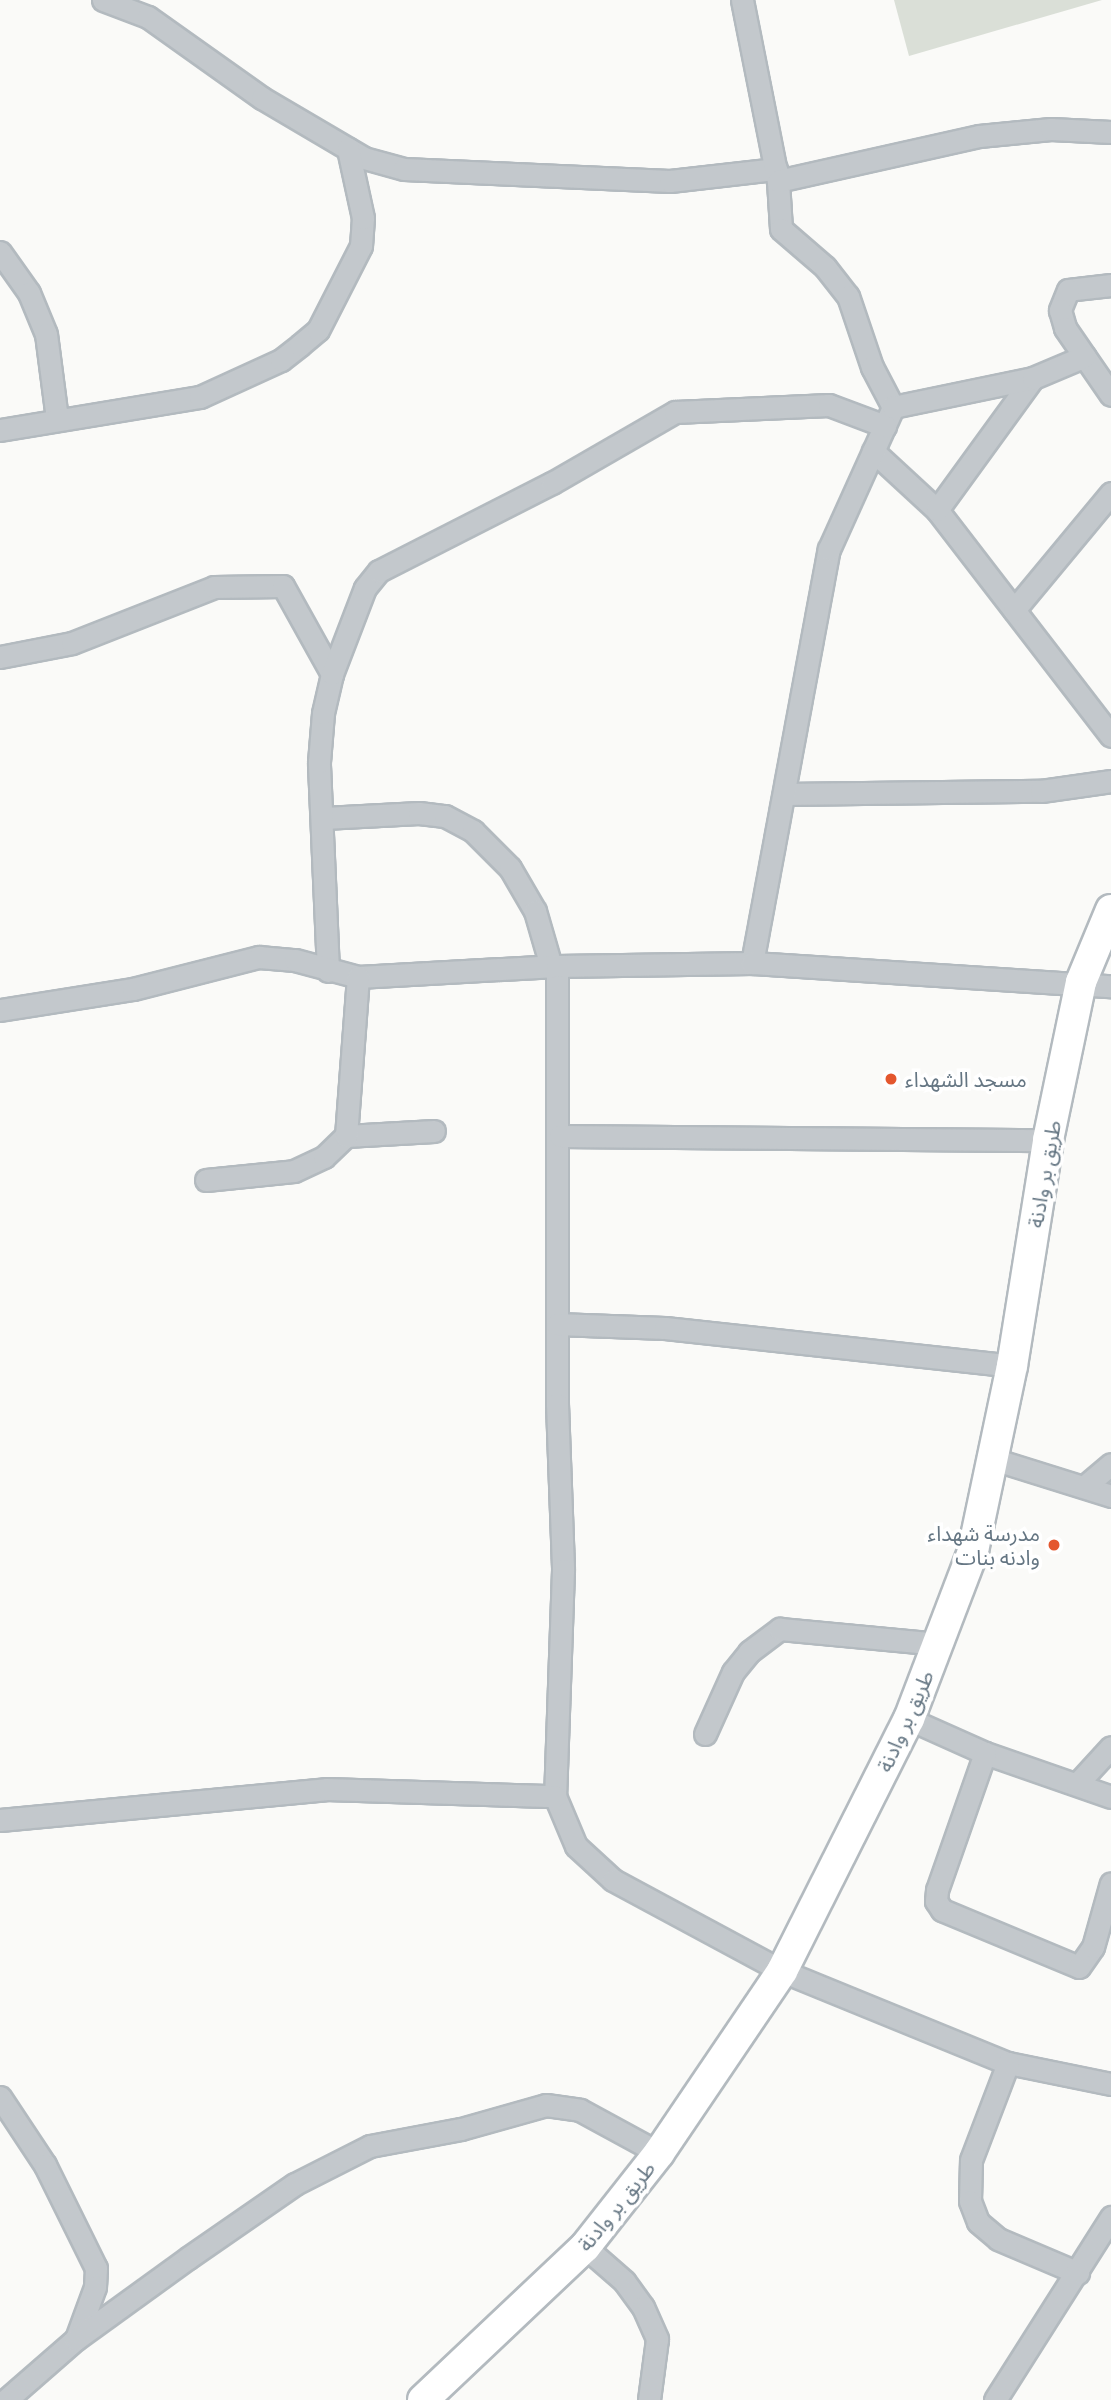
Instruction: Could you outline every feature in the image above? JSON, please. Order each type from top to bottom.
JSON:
[{"type":"street","points":[[103,0],[148,17],[262,98],[348,149],[384,164],[437,174],[484,171],[670,181],[777,175],[979,135],[1051,129],[1111,132]]},
{"type":"street","points":[[742,0],[777,175],[780,229],[825,267],[848,296],[889,417],[829,549],[752,963]]},
{"type":"street","points":[[0,430],[200,397],[281,360],[318,330],[361,246],[363,218],[348,149]]},
{"type":"street","points":[[0,252],[29,293],[46,334],[57,419]]},
{"type":"street","points":[[1111,285],[1068,290],[1061,298],[1065,328],[1111,395]]},
{"type":"street","points":[[328,971],[324,818],[319,762],[332,674],[365,589],[379,571],[552,483],[655,421],[697,408],[822,405],[889,417],[1033,378],[1084,356]]},
{"type":"street","points":[[937,510],[1033,378]]},
{"type":"street","points":[[873,451],[937,510],[1111,736]]},
{"type":"street","points":[[1014,610],[1111,494]]},
{"type":"street","points":[[0,657],[72,643],[214,587],[283,586],[332,674]]},
{"type":"street","points":[[784,794],[1041,791],[1111,781]]},
{"type":"street","points":[[324,818],[419,813],[445,816],[473,831],[517,879],[535,911],[554,966],[560,1136],[557,1324],[563,1570],[555,1796],[576,1846],[612,1880],[782,1971],[1008,2063],[1111,2084]]},
{"type":"street","name":"طريق بر وادنة","points":[[423,2400],[585,2246],[659,2153],[782,1971],[909,1719],[973,1551],[1012,1366],[1048,1140],[1081,982],[1111,910]]},
{"type":"street","points":[[0,1010],[133,989],[259,957],[295,960],[328,971],[358,976],[554,966],[752,963],[1111,986]]},
{"type":"street","points":[[346,1136],[358,976]]},
{"type":"street","points":[[206,1180],[294,1171],[324,1157],[346,1136],[434,1131]]},
{"type":"street","points":[[560,1136],[1048,1140]]},
{"type":"street","points":[[557,1324],[665,1328],[1012,1366]]},
{"type":"street","points":[[993,1459],[1111,1496]]},
{"type":"street","points":[[1085,1486],[1111,1464]]},
{"type":"street","points":[[705,1734],[733,1672],[749,1652],[780,1629],[939,1644]]},
{"type":"street","points":[[909,1719],[985,1753],[1111,1797]]},
{"type":"street","points":[[1077,1784],[1111,1747]]},
{"type":"street","points":[[985,1753],[937,1890],[936,1901],[942,1910],[1079,1967],[1093,1947],[1111,1882]]},
{"type":"street","points":[[0,1820],[326,1789],[555,1796]]},
{"type":"street","points":[[1008,2063],[971,2160],[970,2201],[978,2222],[998,2239],[1078,2273]]},
{"type":"street","points":[[0,2097],[45,2165],[96,2268],[90,2304],[76,2339]]},
{"type":"street","points":[[6,2400],[76,2339],[295,2184],[370,2146],[461,2129],[546,2105],[580,2110],[659,2153]]},
{"type":"street","points":[[995,2400],[1078,2273],[1111,2217]]},
{"type":"street","points":[[585,2246],[624,2281],[657,2339],[649,2400]]},
{"type":"shaded area","points":[[894,0],[1102,0],[909,56]]},
{"type":"place","name":"مسجد الشهداء","points":[[891,1079]]},
{"type":"place","name":"مدرسة شهداء وادنه بنات","points":[[1054,1545]]}]
